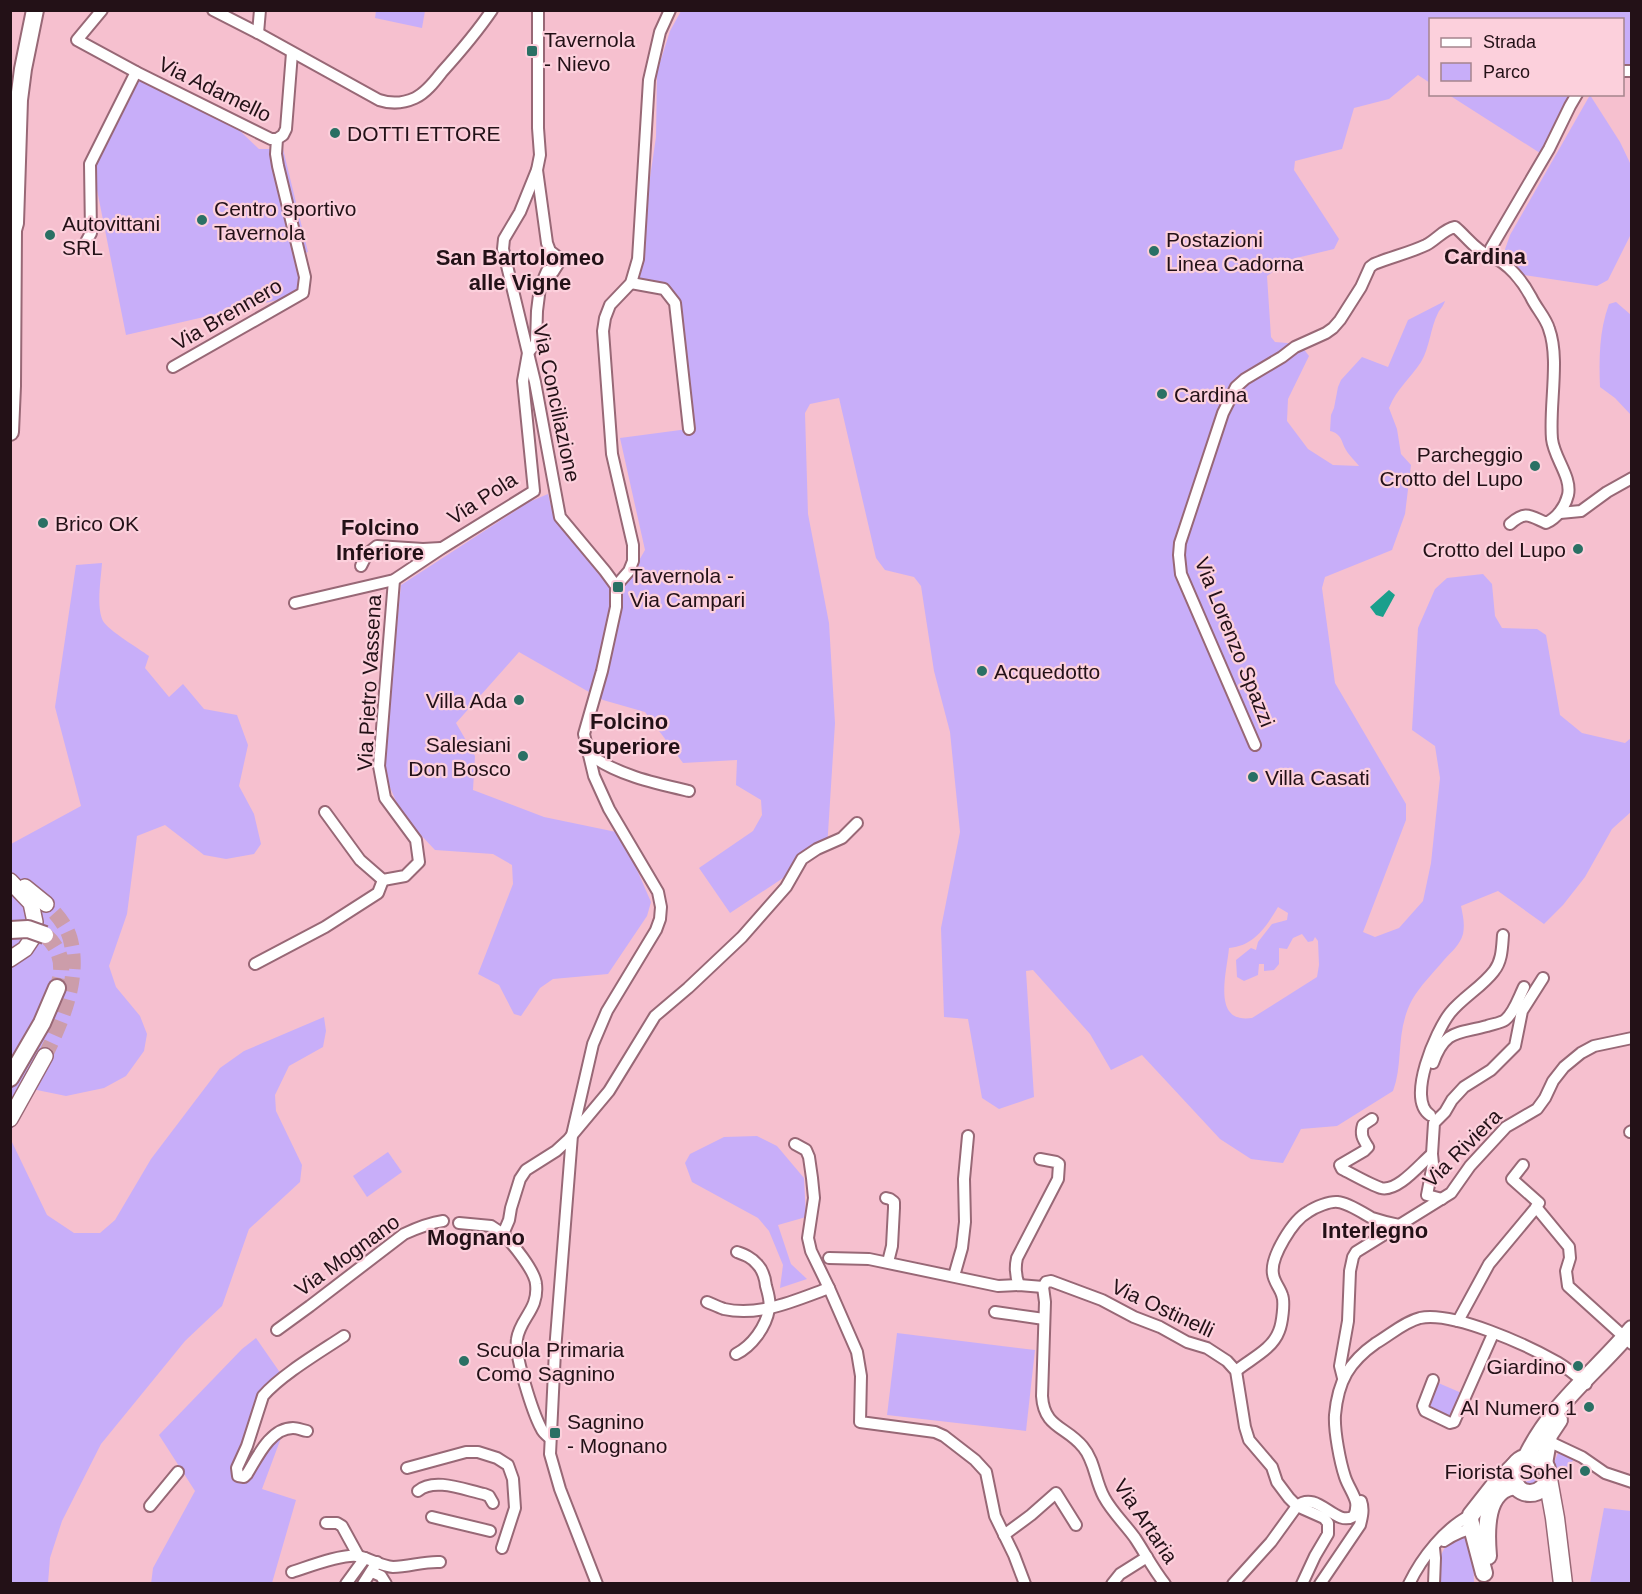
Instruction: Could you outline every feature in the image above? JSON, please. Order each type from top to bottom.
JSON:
[{"type":"highway","points":[[1546,1472],[1555,1518],[1563,1584]]},
{"type":"main road","points":[[10,88],[27,10]]},
{"type":"main road","points":[[10,432],[12,227],[15,223],[19,100],[35,10]]},
{"type":"main road","points":[[10,930],[28,929],[38,932]]},
{"type":"main road","points":[[10,1078],[42,1023],[57,988]]},
{"type":"main road","points":[[1585,1383],[1549,1435],[1545,1485],[1536,1492],[1524,1491],[1517,1486],[1513,1476],[1514,1468],[1548,1421],[1585,1383],[1595,1378],[1607,1357],[1629,1337]]},
{"type":"main road","points":[[1484,1578],[1477,1523],[1493,1487],[1521,1460],[1536,1458],[1546,1472]]},
{"type":"main road","points":[[1477,1523],[1489,1514],[1494,1500],[1510,1486],[1517,1486]]},
{"type":"street","name":"Via Adamello","points":[[102,10],[77,40],[271,139],[278,139]]},
{"type":"street","points":[[213,10],[379,100],[389,103],[417,98],[473,38],[492,10]]},
{"type":"street","points":[[258,33],[260,10]]},
{"type":"street","name":"Via Conciliazione","points":[[538,10],[540,155],[537,170],[520,212],[504,239],[503,249],[528,353],[560,517],[616,586]]},
{"type":"street","points":[[597,1584],[552,1466],[550,1438],[573,1135],[593,1044],[607,1011],[656,930],[660,919],[661,907],[658,892],[609,809],[594,776],[584,734],[602,671],[616,607],[616,586],[629,571],[633,561],[633,545],[612,454],[603,332],[610,305],[631,283],[638,259],[649,80],[660,32],[670,10]]},
{"type":"street","name":"Via Brennero","points":[[173,367],[303,293],[305,277],[276,154],[278,139],[286,129],[292,53]]},
{"type":"street","name":"Via Adamello","points":[[86,242],[91,233],[90,164],[136,72]]},
{"type":"street","points":[[1510,524],[1516,519],[1529,515],[1546,523],[1553,520],[1560,513],[1568,494],[1567,479],[1554,451],[1552,437],[1553,357],[1549,326],[1519,277],[1496,258],[1490,256],[1491,248],[1549,149],[1576,96]]},
{"type":"street","points":[[528,353],[536,343],[540,287],[547,271],[553,272],[558,264],[558,257],[550,251],[547,243],[537,170]]},
{"type":"street","name":"Via Lorenzo Spazzi","points":[[1256,745],[1182,574],[1179,555],[1180,543],[1223,413],[1236,387],[1245,379],[1295,347],[1333,328],[1374,264],[1434,241],[1451,227],[1462,232],[1483,253],[1490,256]]},
{"type":"street","points":[[631,283],[664,289],[675,303],[689,429]]},
{"type":"street","name":"Via Pola","points":[[295,603],[394,580],[534,491],[523,381],[528,353]]},
{"type":"street","points":[[1560,513],[1581,511],[1607,492],[1632,478]]},
{"type":"street","points":[[361,566],[367,554],[377,546],[442,548]]},
{"type":"street","name":"Via Pietro Vassena","points":[[383,880],[405,876],[419,862],[416,840],[386,798],[379,765],[394,580]]},
{"type":"street","points":[[588,754],[603,764],[656,784],[689,791]]},
{"type":"street","points":[[255,964],[325,927],[378,893],[383,880],[360,860],[325,812]]},
{"type":"street","points":[[503,1234],[520,1179],[526,1170],[556,1151],[573,1135],[609,1091],[655,1016],[742,937],[786,887],[802,859],[817,849],[842,838],[857,823]]},
{"type":"street","points":[[10,876],[46,904]]},
{"type":"street","points":[[10,881],[31,903],[38,932],[25,949],[10,959]]},
{"type":"street","points":[[1432,1119],[1424,1112],[1421,1102],[1421,1089],[1430,1053],[1448,1016],[1495,970],[1502,955],[1503,935]]},
{"type":"street","points":[[1432,1119],[1445,1112],[1464,1087],[1491,1070],[1515,1046],[1522,1011],[1543,978]]},
{"type":"street","points":[[1442,1199],[1427,1195],[1433,1164],[1432,1119],[1425,1089],[1437,1054],[1454,1033],[1504,1021],[1511,1013],[1524,987]]},
{"type":"street","name":"Via Riviera","points":[[1343,1378],[1340,1366],[1347,1321],[1350,1271],[1356,1252],[1451,1193],[1470,1166],[1506,1127],[1537,1109],[1564,1067],[1581,1053],[1594,1046],[1632,1038]]},
{"type":"street","points":[[10,1119],[45,1056]]},
{"type":"street","points":[[1372,1119],[1363,1125],[1361,1130],[1361,1136],[1368,1147],[1340,1165],[1342,1169],[1382,1188],[1392,1187],[1406,1178],[1432,1154]]},
{"type":"street","points":[[954,1276],[962,1248],[965,1222],[964,1179],[968,1136]]},
{"type":"street","points":[[795,1144],[806,1150],[809,1157],[814,1198],[808,1238],[811,1251],[857,1352],[861,1376],[860,1422],[940,1434],[975,1460],[986,1472],[995,1516],[1025,1584]]},
{"type":"street","points":[[1018,1285],[1015,1266],[1017,1258],[1058,1179],[1059,1164],[1040,1158]]},
{"type":"street","points":[[1523,1165],[1512,1179],[1539,1203],[1536,1207],[1569,1247],[1570,1258],[1566,1271],[1568,1286],[1629,1337]]},
{"type":"street","points":[[886,1198],[894,1202],[892,1246],[888,1263]]},
{"type":"street","points":[[1302,1584],[1328,1534],[1328,1523],[1324,1518],[1297,1506],[1277,1482],[1272,1467],[1249,1440],[1236,1371],[1260,1354],[1279,1332],[1283,1296],[1273,1274],[1273,1265],[1283,1240],[1307,1212],[1339,1202],[1379,1220],[1398,1224]]},
{"type":"street","points":[[1458,1321],[1489,1264],[1534,1210]]},
{"type":"street","name":"Via Mognano","points":[[277,1330],[404,1234],[443,1221]]},
{"type":"street","points":[[459,1223],[491,1227],[503,1234],[514,1245],[537,1282],[533,1309],[516,1341],[527,1392],[540,1427],[550,1438]]},
{"type":"street","points":[[736,1252],[749,1257],[761,1268],[770,1307],[754,1340],[746,1349],[736,1354]]},
{"type":"street","name":"Via Ostinelli","points":[[829,1258],[851,1258],[888,1263],[998,1286],[1043,1287],[1046,1282],[1051,1281],[1101,1300],[1187,1342],[1207,1348],[1236,1371]]},
{"type":"street","name":"Via Artaria","points":[[1043,1287],[1042,1396],[1046,1414],[1082,1445],[1089,1454],[1104,1498],[1134,1537],[1165,1584]]},
{"type":"street","points":[[707,1302],[724,1309],[745,1311],[779,1306],[829,1288]]},
{"type":"street","points":[[995,1312],[1044,1319]]},
{"type":"street","points":[[1233,1584],[1271,1542],[1301,1503],[1320,1504],[1341,1518],[1348,1519],[1354,1515],[1356,1502],[1349,1488],[1340,1457],[1335,1418],[1337,1398],[1343,1378],[1350,1366],[1369,1348],[1408,1323],[1419,1318],[1437,1317],[1458,1321],[1531,1349],[1559,1363],[1585,1383]]},
{"type":"street","points":[[1433,1380],[1423,1406],[1425,1411],[1450,1423],[1454,1422],[1493,1334]]},
{"type":"street","points":[[307,1431],[293,1428],[280,1432],[268,1442],[247,1474],[238,1476],[237,1468],[263,1396],[286,1376],[344,1336]]},
{"type":"street","points":[[1548,1441],[1582,1457],[1605,1473],[1632,1482]]},
{"type":"street","points":[[406,1468],[466,1452],[477,1452],[497,1458],[508,1465],[513,1479],[515,1508],[502,1548]]},
{"type":"street","points":[[150,1506],[178,1472]]},
{"type":"street","points":[[418,1491],[429,1484],[437,1484],[484,1494],[489,1496],[493,1503]]},
{"type":"street","points":[[1320,1584],[1360,1525],[1363,1506],[1360,1498],[1349,1488]]},
{"type":"street","points":[[1004,1535],[1056,1493],[1076,1525]]},
{"type":"street","points":[[432,1518],[490,1531]]},
{"type":"street","points":[[326,1523],[337,1523],[342,1526],[362,1557],[374,1567],[386,1584]]},
{"type":"street","points":[[1409,1584],[1422,1562],[1446,1531],[1477,1523]]},
{"type":"street","points":[[1434,1548],[1434,1584]]},
{"type":"street","points":[[292,1572],[339,1558],[362,1557]]},
{"type":"street","points":[[346,1584],[362,1557]]},
{"type":"street","points":[[1112,1584],[1120,1574],[1147,1557]]},
{"type":"street","points":[[374,1567],[440,1562]]},
{"type":"street","points":[[363,1584],[374,1567]]},
{"type":"green space","points":[[376,11],[425,11],[422,28],[375,18]]},
{"type":"green space","points":[[681,11],[1631,11],[1631,75],[1624,75],[1624,18],[1429,18],[1429,82],[1418,75],[1389,99],[1354,108],[1342,149],[1295,161],[1294,170],[1339,239],[1334,249],[1288,260],[1267,276],[1271,337],[1275,342],[1300,344],[1309,356],[1288,399],[1287,421],[1308,449],[1333,465],[1359,466],[1347,452],[1339,436],[1330,431],[1331,415],[1341,380],[1362,357],[1388,367],[1408,320],[1445,301],[1435,319],[1421,362],[1400,389],[1389,408],[1397,429],[1401,454],[1411,465],[1405,514],[1392,550],[1325,577],[1322,588],[1335,683],[1406,804],[1406,820],[1363,932],[1375,937],[1399,928],[1423,901],[1431,863],[1440,778],[1435,746],[1412,730],[1418,628],[1435,589],[1447,578],[1483,574],[1492,584],[1495,616],[1502,628],[1537,629],[1546,635],[1560,715],[1582,733],[1625,743],[1631,738],[1632,811],[1612,829],[1585,877],[1563,905],[1544,924],[1498,891],[1461,906],[1464,927],[1460,942],[1419,990],[1407,1012],[1401,1035],[1398,1069],[1393,1091],[1337,1126],[1301,1129],[1283,1163],[1251,1159],[1220,1139],[1142,1055],[1111,1070],[1090,1034],[1033,970],[1026,971],[1034,1097],[999,1109],[982,1098],[968,1019],[944,1017],[941,928],[960,832],[950,732],[934,671],[921,586],[914,577],[885,570],[876,558],[839,398],[810,404],[805,413],[808,514],[829,623],[835,723],[827,849],[730,913],[699,868],[753,831],[762,815],[761,800],[736,785],[737,760],[683,763],[645,712],[603,700],[519,652],[456,723],[475,756],[473,790],[544,817],[621,833],[651,902],[647,916],[608,974],[553,979],[540,988],[521,1016],[514,1014],[499,985],[478,974],[513,884],[512,865],[493,854],[435,850],[402,815],[382,769],[401,585],[529,502],[548,494],[554,518],[602,578],[625,585],[645,550],[620,438],[688,429],[675,303],[664,289],[631,283],[638,259],[656,137],[657,72],[670,31]],"holes":[[[1278,907],[1288,913],[1287,920],[1272,924],[1258,942],[1256,950],[1251,948],[1236,960],[1237,977],[1244,981],[1258,975],[1259,964],[1264,964],[1264,971],[1274,970],[1279,964],[1279,948],[1287,949],[1293,938],[1302,934],[1308,942],[1313,941],[1315,937],[1318,941],[1317,977],[1252,1018],[1239,1018],[1231,1013],[1226,1005],[1224,994],[1229,948],[1246,944],[1258,934]]]},
{"type":"green space","name":"Centro sportivo Tavernola","points":[[138,73],[237,128],[259,149],[283,149],[308,252],[299,255],[302,292],[295,296],[126,335],[92,165]]},
{"type":"green space","points":[[1451,96],[1579,96],[1543,155]]},
{"type":"green space","points":[[1591,96],[1620,142],[1631,165],[1631,234],[1608,280],[1597,286],[1524,275],[1503,255],[1510,235]]},
{"type":"green space","points":[[1616,302],[1631,315],[1631,415],[1615,398],[1600,387],[1603,324],[1609,304]]},
{"type":"green space","points":[[102,563],[99,601],[103,621],[117,634],[149,656],[145,668],[169,697],[183,684],[204,709],[237,715],[248,745],[239,786],[254,814],[261,844],[254,854],[226,859],[204,855],[165,825],[137,836],[127,914],[109,966],[116,987],[140,1016],[147,1034],[144,1051],[126,1076],[104,1088],[66,1096],[32,1089],[11,1131],[11,844],[81,806],[55,707],[76,565]]},
{"type":"green space","points":[[324,1017],[326,1031],[323,1047],[289,1066],[275,1095],[276,1111],[302,1165],[300,1182],[249,1229],[222,1306],[185,1341],[101,1444],[62,1521],[50,1558],[48,1583],[11,1583],[11,1140],[47,1215],[74,1233],[100,1233],[115,1220],[151,1159],[220,1068],[244,1051]]},
{"type":"green space","points":[[757,1136],[777,1146],[804,1178],[806,1217],[778,1225],[791,1264],[807,1279],[780,1288],[783,1265],[769,1231],[758,1218],[692,1182],[685,1163],[690,1154],[724,1137]]},
{"type":"green space","points":[[388,1152],[402,1172],[367,1197],[353,1176]]},
{"type":"green space","points":[[897,1333],[1035,1350],[1026,1431],[887,1415]]},
{"type":"green space","points":[[256,1338],[281,1374],[269,1384],[236,1478],[281,1438],[262,1489],[296,1500],[272,1583],[151,1584],[153,1568],[195,1491],[159,1435],[242,1349]]},
{"type":"green space","points":[[1436,1382],[1464,1394],[1453,1419],[1427,1409]]},
{"type":"green space","points":[[1558,1453],[1574,1459],[1562,1476],[1553,1481],[1551,1470]]},
{"type":"green space","points":[[1530,1465],[1537,1468],[1540,1475],[1537,1482],[1530,1485],[1523,1482],[1520,1475],[1523,1468]]},
{"type":"green space","points":[[1604,1508],[1631,1511],[1631,1583],[1590,1583]]},
{"type":"green space","points":[[1456,1536],[1467,1536],[1473,1550],[1474,1583],[1438,1584],[1439,1563],[1443,1552]]},
{"type":"shaded area","points":[[1389,590],[1395,595],[1383,617],[1376,615],[1370,607]]},
{"type":"tunnel","points":[[45,1056],[68,999],[73,968],[73,953],[68,933],[46,904]]},
{"type":"tunnel","points":[[45,935],[55,947],[60,960],[61,973],[57,988]]},
{"type":"place","name":"Tavernola - Nievo","points":[[532,51]]},
{"type":"place","name":"DOTTI ETTORE","points":[[335,133]]},
{"type":"place","name":"Centro sportivo Tavernola","points":[[202,220]]},
{"type":"place","name":"Autovittani SRL","points":[[50,235]]},
{"type":"place","name":"Postazioni Linea Cadorna","points":[[1154,251]]},
{"type":"place","name":"Cardina","points":[[1162,394]]},
{"type":"place","name":"Parcheggio Crotto del Lupo","points":[[1535,466]]},
{"type":"place","name":"Brico OK","points":[[43,523]]},
{"type":"place","name":"Crotto del Lupo","points":[[1578,549]]},
{"type":"place","name":"Tavernola - Via Campari","points":[[618,587]]},
{"type":"place","name":"Acquedotto","points":[[982,671]]},
{"type":"place","name":"Villa Ada","points":[[519,700]]},
{"type":"place","name":"Salesiani Don Bosco","points":[[523,756]]},
{"type":"place","name":"Villa Casati","points":[[1253,777]]},
{"type":"place","name":"Scuola Primaria Como Sagnino","points":[[464,1361]]},
{"type":"place","name":"Giardino","points":[[1578,1366]]},
{"type":"place","name":"Al Numero 1","points":[[1589,1407]]},
{"type":"place","name":"Sagnino - Mognano","points":[[555,1433]]},
{"type":"place","name":"Fiorista Sohel","points":[[1585,1471]]},
{"type":"district","name":"Cardina","points":[[1485,256]]},
{"type":"district","name":"San Bartolomeo alle Vigne","points":[[520,270]]},
{"type":"district","name":"Folcino Inferiore","points":[[380,540]]},
{"type":"district","name":"Folcino Superiore","points":[[629,734]]},
{"type":"district","name":"Interlegno","points":[[1375,1230]]},
{"type":"district","name":"Mognano","points":[[476,1237]]}]
